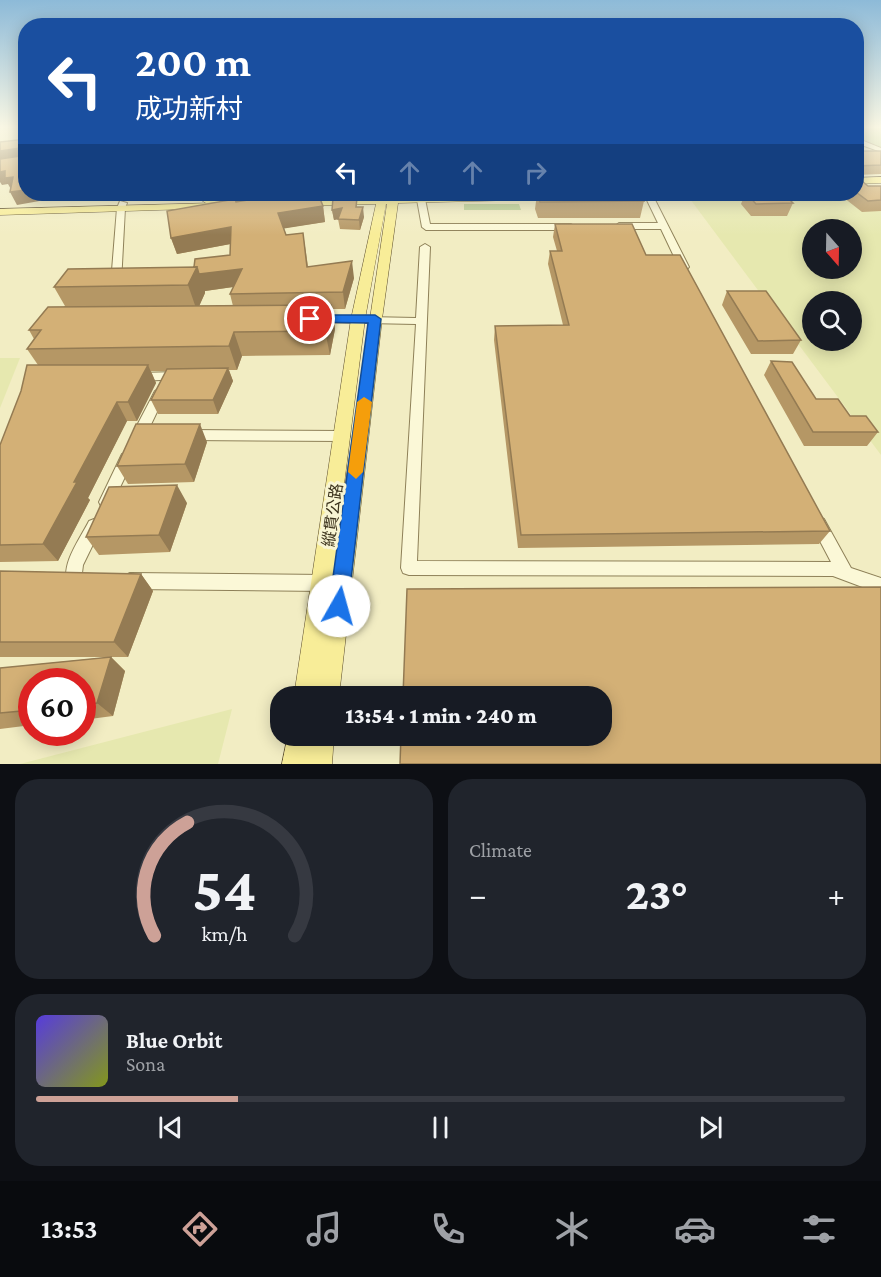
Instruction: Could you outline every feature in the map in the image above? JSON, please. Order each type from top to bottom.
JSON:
[{"type":"main road","points":[[864,181],[881,180]]},
{"type":"main road","points":[[864,187],[881,186]]},
{"type":"main road","points":[[0,212],[256,201]]},
{"type":"main road","name":"縱貫公路","points":[[307,686],[343,436],[389,201]]},
{"type":"main road","points":[[0,207],[122,206]]},
{"type":"main road","name":"縱貫公路","points":[[328,686],[342,583],[367,319]]},
{"type":"main road","points":[[296,764],[298,746]]},
{"type":"main road","points":[[319,764],[321,746]]},
{"type":"street","points":[[421,201],[426,227],[580,226]]},
{"type":"street","points":[[651,201],[690,279]]},
{"type":"street","points":[[116,287],[122,206]]},
{"type":"street","points":[[603,226],[663,226]]},
{"type":"street","points":[[425,247],[409,568],[832,569],[881,586]]},
{"type":"street","points":[[310,319],[421,321]]},
{"type":"street","points":[[168,376],[145,435],[75,565],[74,579],[342,583]]},
{"type":"street","points":[[122,377],[191,376]]},
{"type":"street","points":[[173,435],[343,436]]},
{"type":"street","points":[[812,510],[845,573]]},
{"type":"green space","points":[[881,191],[881,455],[803,351],[862,351],[862,291],[802,291],[802,349],[691,201],[864,201],[864,193]]},
{"type":"green space","points":[[464,204],[519,204],[521,210],[464,210]]},
{"type":"green space","points":[[0,358],[20,358],[0,408]]},
{"type":"green space","points":[[232,709],[218,764],[20,764]]},
{"type":"building","points":[[0,164],[18,164],[18,191],[10,192],[13,177],[5,178],[5,171],[0,172]]},
{"type":"building","points":[[864,164],[881,164],[864,166]]},
{"type":"building","points":[[864,183],[868,186],[881,186],[881,200],[868,201],[864,198]]},
{"type":"building","points":[[224,201],[321,201],[323,206],[278,213],[286,235],[303,233],[307,267],[352,261],[343,292],[230,294],[242,269],[199,274],[197,267],[194,267],[195,259],[230,255],[231,227],[171,238],[167,211]]},
{"type":"building","points":[[333,201],[357,201],[356,207],[363,207],[359,220],[338,219],[342,208],[332,210]]},
{"type":"building","points":[[540,201],[644,201],[540,202]]},
{"type":"building","points":[[753,201],[791,201],[793,203],[756,204]]},
{"type":"building","points":[[555,224],[632,224],[646,255],[680,255],[830,531],[521,535],[495,326],[569,325],[550,251],[562,251]]},
{"type":"building","points":[[197,267],[188,285],[54,287],[68,269]]},
{"type":"building","points":[[727,291],[766,291],[801,340],[758,341]]},
{"type":"building","points":[[331,305],[325,331],[234,332],[229,346],[27,349],[41,330],[29,330],[48,307]]},
{"type":"building","points":[[771,361],[792,362],[816,399],[838,399],[850,416],[866,416],[878,432],[813,432]]},
{"type":"building","points":[[27,365],[148,365],[128,402],[117,402],[43,544],[0,545],[0,445],[21,391]]},
{"type":"building","points":[[228,368],[213,400],[151,400],[167,369]]},
{"type":"building","points":[[136,424],[200,424],[185,464],[117,466]]},
{"type":"building","points":[[177,485],[159,535],[86,537],[109,487]]},
{"type":"building","points":[[0,571],[141,574],[114,642],[0,642]]},
{"type":"building","points":[[881,587],[881,764],[400,764],[401,746],[612,746],[612,686],[403,686],[407,589]]},
{"type":"building","points":[[111,657],[97,703],[96,668],[18,668],[18,711],[0,713],[0,668]]},
{"type":"slow traffic","points":[[356,472],[364,402]]},
{"type":"route","points":[[310,319],[375,319],[339,606]]}]
